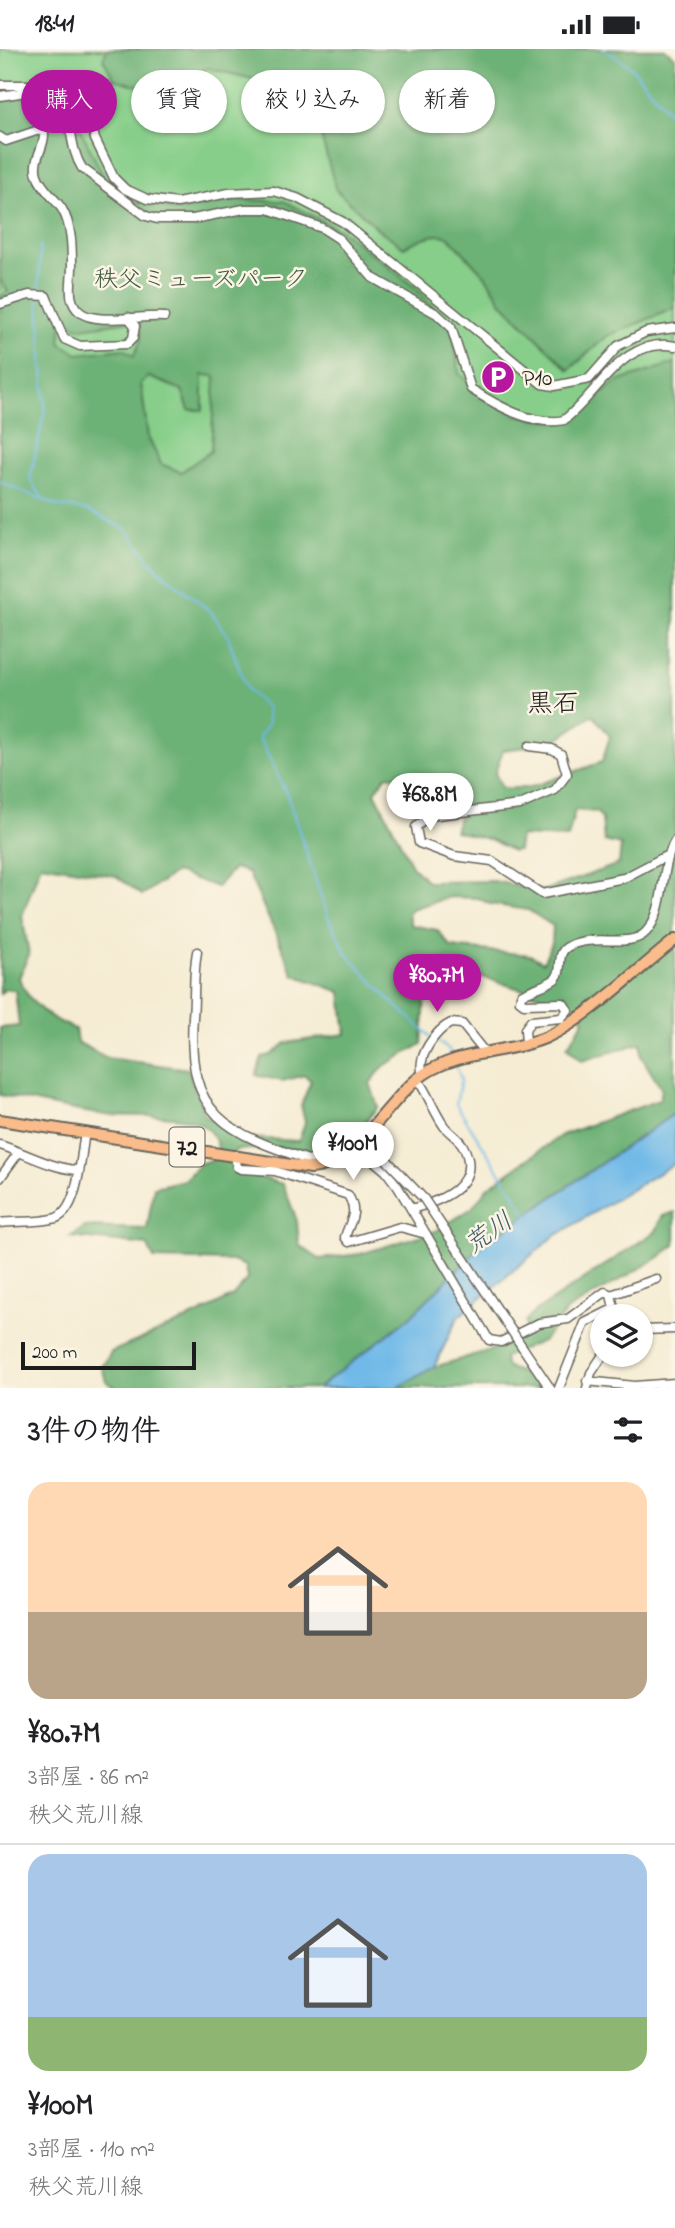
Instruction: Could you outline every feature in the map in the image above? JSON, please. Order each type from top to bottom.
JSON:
[{"type":"main road","points":[[311,1168],[337,1161],[420,1077],[448,1063],[526,1044],[566,1026],[675,940]]},
{"type":"main road","name":"72","points":[[0,1120],[311,1168]]},
{"type":"street","points":[[0,85],[61,86],[76,95],[89,112],[95,139],[114,178],[125,189],[147,199],[177,203],[229,193],[274,191],[297,198],[344,222],[542,384],[554,386],[589,379],[618,346],[646,332],[675,328]]},
{"type":"street","points":[[0,96],[33,91],[58,97],[68,116],[76,159],[82,167],[146,216],[193,219],[244,209],[268,209],[322,228],[339,239],[373,278],[437,314],[451,327],[471,389],[517,412],[551,423],[564,420],[632,352],[663,344],[675,346]]},
{"type":"street","points":[[0,137],[6,141],[39,130],[44,134],[35,163],[37,175],[64,212],[71,236],[70,290],[75,307],[83,315],[94,318],[164,317]]},
{"type":"street","points":[[0,304],[29,295],[46,296],[64,339],[80,346],[127,344],[133,338],[135,326],[128,317]]},
{"type":"street","points":[[529,746],[552,749],[561,754],[567,774],[563,783],[520,805],[429,815],[416,827],[419,843],[454,856],[492,861],[542,894],[624,878],[666,856]]},
{"type":"street","points":[[526,1044],[524,1029],[531,1021],[561,1018],[569,1010],[563,1003],[524,1004],[520,1002],[521,995],[555,979],[559,972],[561,953],[567,947],[602,938],[628,942],[646,933],[657,906],[666,856],[675,841]]},
{"type":"street","points":[[197,952],[190,1042],[204,1095],[222,1121],[257,1143],[311,1161],[311,1168]]},
{"type":"street","points":[[411,1209],[442,1201],[453,1194],[461,1183],[467,1161],[465,1149],[442,1123],[420,1077],[421,1063],[436,1033],[451,1023],[463,1024],[486,1053]]},
{"type":"street","points":[[0,1223],[57,1218],[65,1212],[75,1195],[85,1132]]},
{"type":"street","points":[[359,1140],[380,1153],[424,1199],[550,1388]]},
{"type":"street","points":[[359,1140],[386,1171],[411,1209],[489,1340],[501,1342],[539,1323],[568,1319],[605,1292],[611,1295],[656,1279]]},
{"type":"street","points":[[0,1145],[64,1169],[78,1170]]},
{"type":"street","points":[[0,1178],[19,1152]]},
{"type":"street","points":[[235,1156],[237,1167],[275,1171],[348,1195],[354,1212],[353,1222],[345,1237],[349,1242],[400,1227],[426,1234]]},
{"type":"street","points":[[611,1295],[612,1304]]},
{"type":"street","points":[[559,1388],[585,1323],[590,1321]]},
{"type":"street","points":[[653,1330],[675,1329]]},
{"type":"street","points":[[597,1367],[587,1385],[675,1383]]},
{"type":"green space","name":"秩父ミューズパーク","points":[[0,49],[221,49],[261,70],[241,70],[241,133],[381,133],[675,287],[675,552],[300,523],[0,417]]},
{"type":"green space","points":[[107,49],[665,49],[675,57],[675,308],[607,336],[569,370],[503,304],[486,277],[449,237],[432,236],[404,247],[378,229],[336,190],[320,133],[385,133],[385,70],[241,70],[241,76],[227,73],[227,70],[208,68],[131,70],[131,84],[117,80],[117,70],[109,70],[103,59]]},
{"type":"green space","points":[[9,90],[21,94],[21,133],[82,133],[105,180],[173,210],[239,200],[284,201],[342,231],[416,288],[453,331],[459,374],[516,415],[564,422],[617,382],[675,363],[675,1113],[481,1246],[409,1318],[318,1388],[116,1388],[106,1381],[102,1367],[111,1352],[197,1315],[233,1296],[247,1279],[245,1266],[233,1261],[154,1259],[147,1245],[70,1237],[85,1227],[147,1229],[154,1187],[184,1180],[201,1163],[219,1158],[216,1141],[207,1129],[193,1121],[176,1117],[107,1115],[0,1095],[0,1028],[19,1026],[15,990],[5,989],[0,994],[0,298],[8,291],[0,279],[0,92]],"holes":[[[139,320],[141,340],[134,356],[124,349],[78,354],[60,343],[62,321],[81,328]],[[203,375],[215,376],[211,451],[181,472],[161,464],[148,437],[141,383],[149,377],[182,390],[189,410],[203,410]],[[593,715],[610,736],[602,762],[528,788],[502,788],[495,773],[503,750],[550,744]],[[387,775],[441,787],[450,798],[463,801],[455,831],[492,840],[512,851],[518,850],[520,836],[568,838],[575,810],[597,812],[602,819],[604,841],[621,845],[619,864],[543,891],[494,881],[428,882],[412,866],[375,792]],[[41,864],[116,876],[142,895],[176,872],[217,887],[234,868],[248,872],[294,975],[341,992],[346,1034],[286,1043],[271,1055],[262,1057],[256,1075],[282,1081],[305,1075],[311,1081],[301,1105],[305,1122],[299,1141],[235,1137],[204,1114],[188,1069],[107,1058],[77,1042],[75,1029],[41,1010],[23,988],[19,978],[29,954],[22,916]],[[450,897],[478,898],[490,904],[528,910],[553,926],[552,943],[543,962],[530,955],[451,947],[437,930],[411,925],[408,914],[411,909]],[[478,976],[576,1005],[584,1021],[567,1047],[582,1061],[641,1043],[641,1056],[662,1090],[659,1100],[562,1135],[488,1187],[472,1208],[436,1231],[360,1254],[319,1259],[299,1245],[297,1221],[283,1184],[236,1170],[228,1158],[236,1150],[279,1147],[293,1153],[327,1149],[345,1141],[378,1107],[370,1083],[384,1066],[422,1044],[425,998]]]},
{"type":"green space","points":[[675,1212],[675,1245],[658,1258],[566,1311],[543,1341],[504,1357],[506,1367],[533,1377],[541,1388],[397,1388],[434,1367],[504,1346],[527,1332],[525,1321],[536,1311],[656,1231],[662,1216]]},
{"type":"water","points":[[675,1113],[675,1163],[552,1238],[458,1317],[434,1367],[397,1388],[318,1388],[409,1318],[481,1246]]},
{"type":"waterway","points":[[603,49],[630,66],[675,119]]},
{"type":"waterway","points":[[39,293],[40,245]]},
{"type":"waterway","points":[[39,298],[45,409],[30,479],[42,497]]},
{"type":"waterway","points":[[0,482],[58,506],[87,510],[126,529],[155,567],[211,612],[227,634],[247,690],[267,708],[268,724],[259,737],[287,795],[328,917],[347,954],[387,997],[430,1036]]},
{"type":"waterway","points":[[435,1039],[450,1051],[452,1057]]},
{"type":"waterway","points":[[456,1066],[461,1079],[456,1104],[528,1216]]},
{"type":"place","name":"P10","points":[[498,377]]},
{"type":"district","name":"黒石","points":[[553,702]]},
{"type":"water label","name":"荒川","points":[[488,1232]]}]
